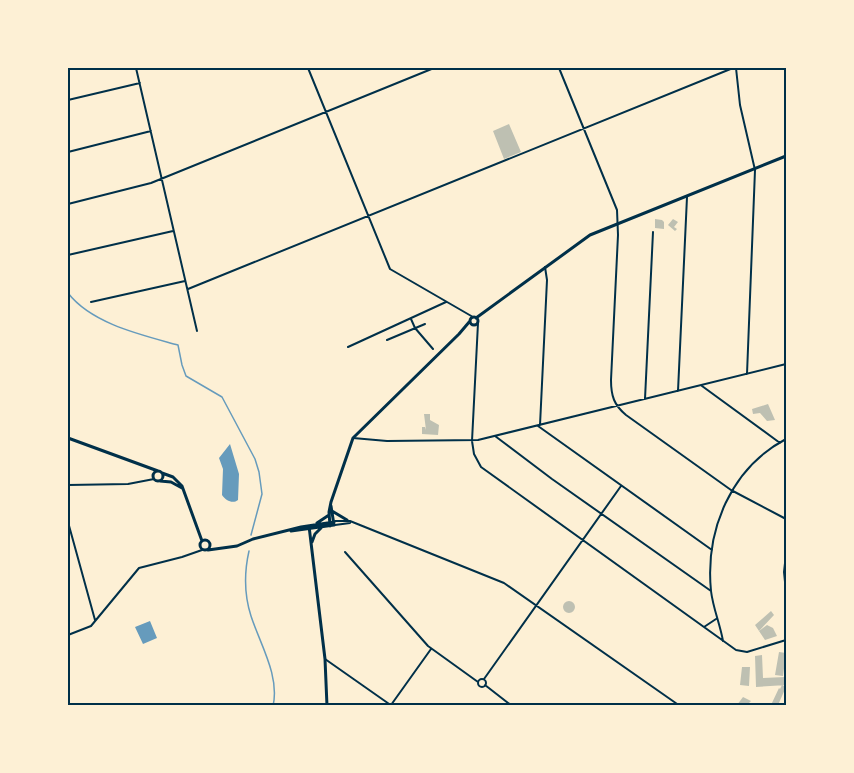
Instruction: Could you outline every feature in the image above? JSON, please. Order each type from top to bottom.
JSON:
[{"type":"street","points":[[136,68],[197,332]]},
{"type":"street","points":[[308,68],[390,269],[464,312],[474,321],[477,334],[472,441],[475,458],[487,473],[739,652],[744,653],[786,640]]},
{"type":"street","points":[[68,204],[151,183],[434,68]]},
{"type":"street","points":[[559,68],[617,210],[619,222],[611,380],[612,395],[616,405],[626,415],[732,490],[786,519]]},
{"type":"street","points":[[188,288],[735,68],[740,105],[755,170],[747,374]]},
{"type":"street","points":[[68,100],[140,83]]},
{"type":"street","points":[[68,152],[151,132]]},
{"type":"street","points":[[332,524],[331,505],[353,438],[474,321],[582,240],[619,222],[786,156]]},
{"type":"street","points":[[678,391],[687,197]]},
{"type":"street","points":[[68,255],[174,231]]},
{"type":"street","points":[[645,399],[653,232]]},
{"type":"street","points":[[539,426],[548,280],[545,267]]},
{"type":"street","points":[[91,302],[186,280]]},
{"type":"street","points":[[348,347],[446,302]]},
{"type":"street","points":[[411,319],[415,328],[433,349]]},
{"type":"street","points":[[387,340],[425,324]]},
{"type":"street","points":[[353,438],[387,441],[472,441],[786,364]]},
{"type":"street","points":[[701,385],[780,443]]},
{"type":"street","points":[[539,426],[713,551]]},
{"type":"street","points":[[495,436],[711,591]]},
{"type":"street","points":[[68,438],[160,472],[178,481],[202,541],[200,546],[202,550]]},
{"type":"street","points":[[723,641],[711,591],[713,551],[719,519],[732,490],[752,464],[786,439]]},
{"type":"street","points":[[147,467],[160,481],[175,484],[183,489]]},
{"type":"street","points":[[68,485],[128,484],[154,477],[160,472]]},
{"type":"street","points":[[160,472],[163,478],[160,481]]},
{"type":"street","points":[[478,682],[484,679],[621,486]]},
{"type":"street","points":[[331,513],[504,583],[680,705]]},
{"type":"street","points":[[316,525],[331,513]]},
{"type":"street","points":[[309,527],[322,527],[347,520]]},
{"type":"street","points":[[68,635],[88,628],[96,621],[139,568],[202,550],[237,546],[280,532],[316,525],[353,522]]},
{"type":"street","points":[[68,523],[96,621]]},
{"type":"street","points":[[309,527],[325,659],[327,705]]},
{"type":"street","points":[[311,544],[315,534],[322,527]]},
{"type":"street","points":[[202,541],[207,540],[219,548]]},
{"type":"street","points":[[208,550],[210,542]]},
{"type":"street","points":[[345,552],[431,649],[478,682],[481,687],[485,685]]},
{"type":"street","points":[[786,554],[784,572],[786,592]]},
{"type":"street","points":[[704,627],[717,618]]},
{"type":"street","points":[[325,659],[392,705],[431,649]]},
{"type":"street","points":[[484,679],[485,685],[512,705]]},
{"type":"water","points":[[230,444],[239,474],[238,500],[234,502],[222,495],[223,469],[219,458]]},
{"type":"water","points":[[150,621],[157,638],[143,644],[135,627]]},
{"type":"building","points":[[509,124],[521,152],[504,159],[493,131]]},
{"type":"building","points":[[655,219],[664,222],[664,229],[655,228]]},
{"type":"building","points":[[673,219],[678,222],[674,227],[677,229],[675,231],[668,225]]},
{"type":"building","points":[[768,404],[775,420],[767,421],[760,413],[753,414],[752,409]]},
{"type":"building","points":[[424,414],[430,414],[430,420],[439,425],[438,435],[422,434],[422,427],[426,430]]},
{"type":"building","points":[[569,601],[575,607],[569,613],[563,607]]},
{"type":"building","points":[[771,611],[774,615],[759,631],[755,625]]},
{"type":"building","points":[[767,625],[773,628],[777,636],[765,640],[759,631]]},
{"type":"building","points":[[779,652],[786,653],[783,676],[775,675]]},
{"type":"building","points":[[762,655],[763,678],[785,677],[786,685],[756,687],[755,656]]},
{"type":"building","points":[[742,667],[750,667],[749,686],[740,685]]},
{"type":"building","points":[[782,685],[786,687],[778,705],[771,705],[779,688]]},
{"type":"building","points":[[743,697],[751,701],[747,705],[737,705]]},
{"type":"waterway","points":[[68,293],[90,313],[118,327],[178,345],[186,376],[222,397],[255,459],[259,472],[262,494],[251,535]]},
{"type":"waterway","points":[[249,551],[246,567],[247,600],[274,683],[273,706]]}]
